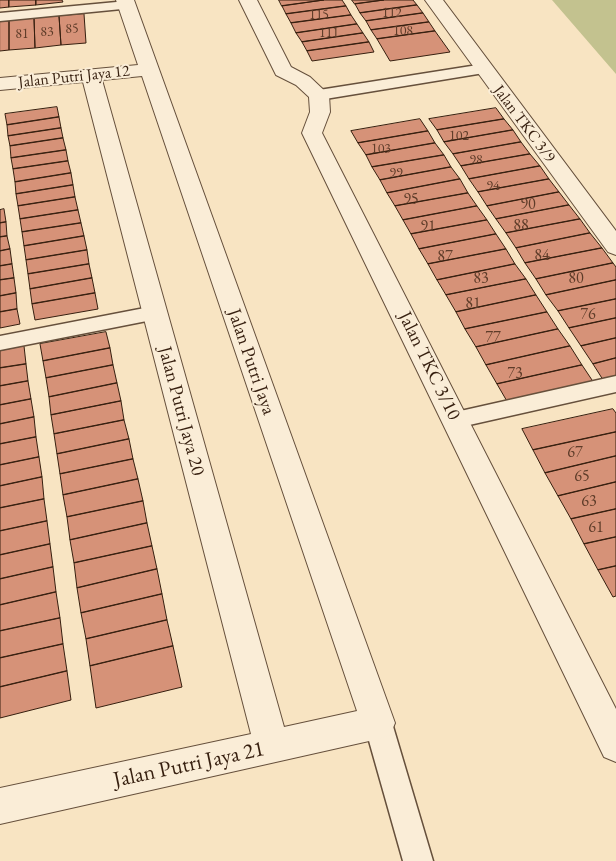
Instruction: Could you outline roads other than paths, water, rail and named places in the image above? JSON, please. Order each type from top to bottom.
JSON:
[{"type":"street","points":[[248,0],[284,71],[303,81],[319,95]]},
{"type":"street","name":"Jalan TKC 3/9","points":[[434,0],[616,247]]},
{"type":"street","name":"Jalan Putri Jaya","points":[[126,2],[378,723]]},
{"type":"street","name":"Jalan Putri Jaya 12","points":[[0,84],[149,70]]},
{"type":"street","name":"Jalan Putri Jaya 20","points":[[91,75],[272,747]]},
{"type":"street","name":"Jalan TKC 3/10","points":[[319,95],[320,112],[312,133],[616,745]]},
{"type":"street","name":"Jalan Putri Jaya 21","points":[[0,806],[378,723]]},
{"type":"lane","points":[[0,17],[126,2]]},
{"type":"lane","points":[[319,95],[484,69]]},
{"type":"lane","points":[[0,343],[155,314]]},
{"type":"lane","points":[[456,420],[616,384]]},
{"type":"lane","points":[[378,723],[418,861]]}]
